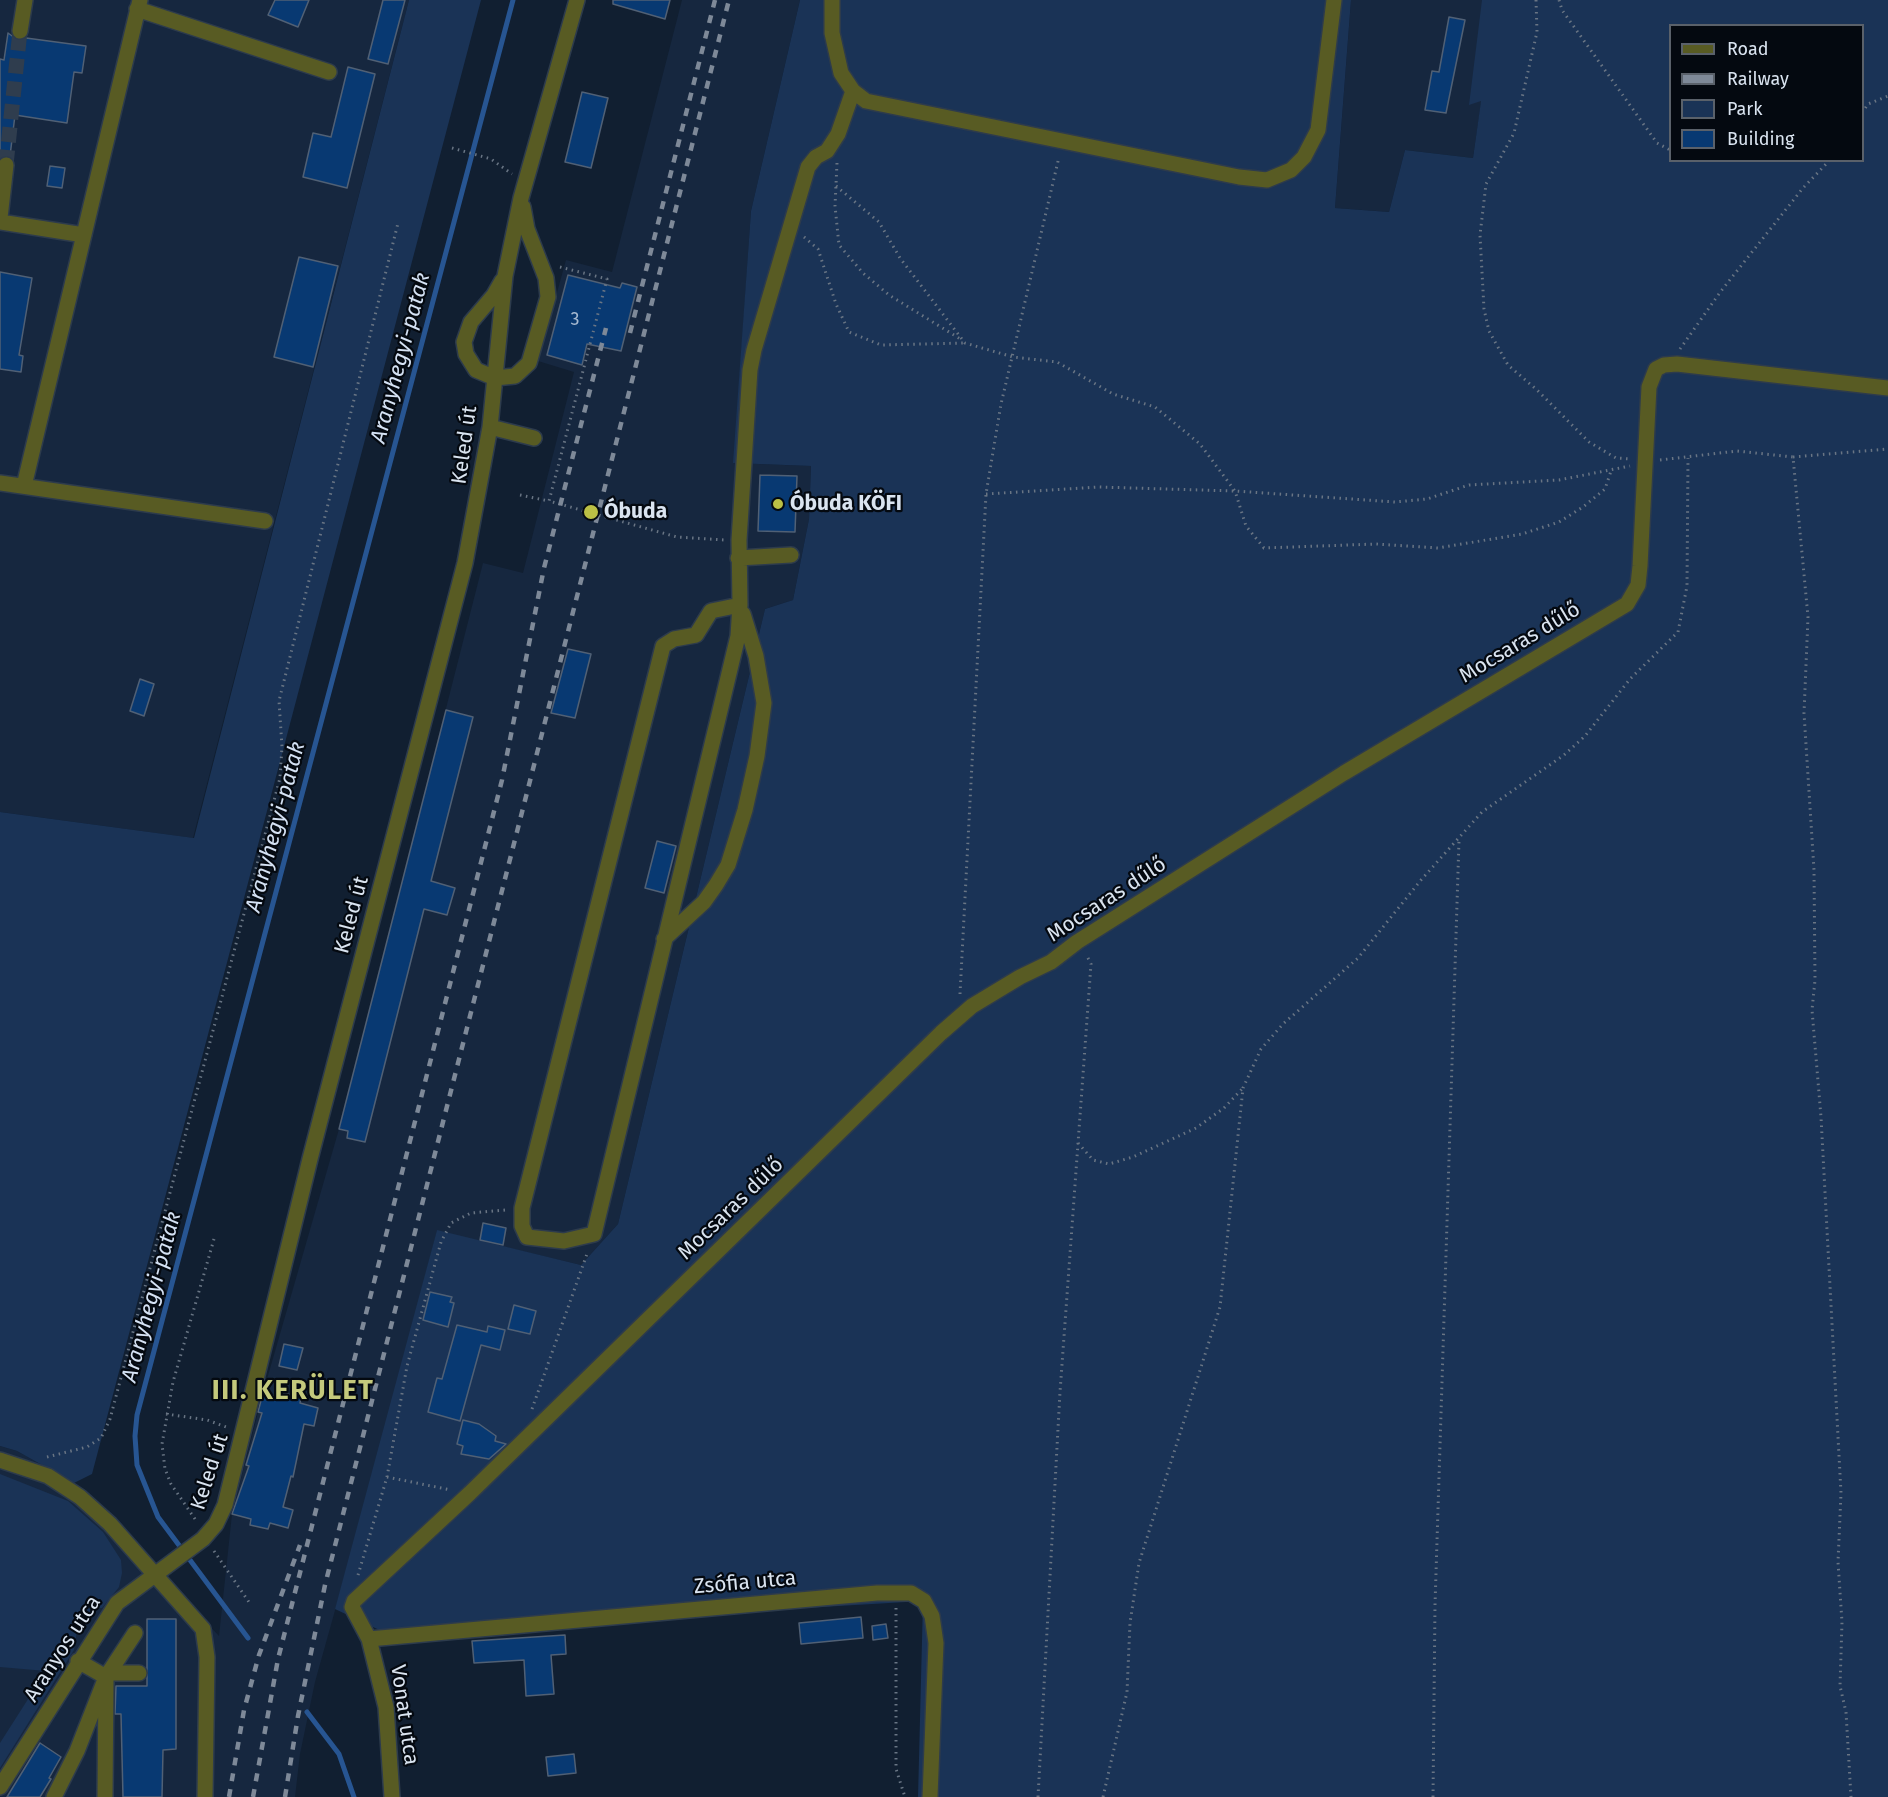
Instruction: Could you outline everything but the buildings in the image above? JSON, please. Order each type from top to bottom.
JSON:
[{"type":"street","points":[[20,31],[25,0]]},
{"type":"street","name":"Keled út","points":[[155,1576],[204,1538],[216,1524],[225,1505],[310,1159],[465,563],[490,427],[505,276],[523,191],[578,0]]},
{"type":"street","points":[[832,0],[832,33],[841,73],[853,91],[866,101],[1239,177],[1267,180],[1277,178],[1291,170],[1304,157],[1318,130],[1334,0]]},
{"type":"street","points":[[24,486],[138,4],[329,72]]},
{"type":"street","points":[[740,605],[711,610],[696,635],[674,639],[663,646],[522,1208],[522,1226],[527,1237],[564,1241],[594,1234],[736,642],[740,605],[738,558],[750,370],[808,167],[816,157],[827,151],[838,134],[853,91]]},
{"type":"street","points":[[6,165],[0,220],[84,235]]},
{"type":"street","points":[[505,276],[494,295],[471,322],[464,342],[466,354],[476,370],[495,378],[515,376],[529,363],[548,297],[546,278],[527,229],[523,191]]},
{"type":"street","name":"Mocsaras dűlő","points":[[352,1607],[359,1595],[470,1493],[972,1006],[1020,977],[1051,962],[1077,942],[1344,773],[1627,604],[1638,585],[1647,461],[1649,387],[1653,374],[1664,364],[1677,364]]},
{"type":"street","points":[[1677,364],[1888,388]]},
{"type":"street","points":[[490,427],[534,438]]},
{"type":"street","points":[[0,483],[265,521]]},
{"type":"street","points":[[738,558],[791,555]]},
{"type":"street","points":[[664,939],[704,902],[728,865],[752,779],[764,703],[756,656],[740,605]]},
{"type":"street","points":[[0,1460],[48,1476],[80,1497],[110,1524],[205,1634],[205,1797]]},
{"type":"street","name":"Aranyos utca","points":[[0,1787],[117,1603],[155,1576]]},
{"type":"street","name":"Zsófia utca","points":[[369,1639],[896,1592],[911,1593],[924,1601],[932,1616],[936,1643],[930,1797]]},
{"type":"street","points":[[352,1607],[369,1639]]},
{"type":"street","points":[[54,1797],[77,1751],[108,1675],[135,1632]]},
{"type":"street","name":"Vonat utca","points":[[369,1639],[386,1707],[392,1797]]},
{"type":"street","points":[[78,1661],[108,1675],[139,1673]]},
{"type":"street","points":[[105,1797],[108,1675]]},
{"type":"path","points":[[1536,0],[1537,32],[1514,133],[1486,184],[1480,235],[1481,286],[1486,320],[1497,350],[1508,365],[1537,390],[1589,442],[1616,458],[1647,461],[1737,451],[1793,457],[1888,449]]},
{"type":"path","points":[[1559,0],[1562,10],[1657,143],[1669,149]]},
{"type":"path","points":[[1864,111],[1868,104],[1888,96]]},
{"type":"path","points":[[838,134],[836,186],[839,245],[863,273],[889,295],[965,343],[1013,357],[1057,362],[1113,394],[1155,407],[1200,444],[1235,491],[1246,526],[1264,548],[1376,544],[1438,548],[1522,534],[1558,522],[1583,507],[1605,489],[1611,471]]},
{"type":"path","points":[[958,1018],[986,494],[1001,404],[1063,141]]},
{"type":"path","points":[[452,148],[491,159],[523,191]]},
{"type":"path","points":[[1677,364],[1678,352],[1721,291],[1803,188],[1828,162]]},
{"type":"path","points":[[836,186],[879,222],[900,258],[965,343]]},
{"type":"path","points":[[23,1466],[32,1461],[87,1447],[101,1438],[110,1419],[280,778],[282,747],[279,701],[398,223]]},
{"type":"path","points":[[790,224],[818,249],[836,304],[849,332],[880,345],[965,343]]},
{"type":"path","points":[[549,501],[607,279],[560,267]]},
{"type":"path","points":[[1793,457],[1808,617],[1804,713],[1814,870],[1815,980],[1812,1010],[1821,1117],[1841,1492],[1838,1562],[1842,1622],[1840,1686],[1845,1712],[1851,1797]]},
{"type":"path","points":[[1077,1143],[1093,1161],[1109,1164],[1133,1157],[1196,1128],[1224,1108],[1243,1088],[1261,1049],[1275,1032],[1358,958],[1482,812],[1564,755],[1585,736],[1630,680],[1678,632],[1688,585],[1688,458]]},
{"type":"path","points":[[986,494],[1065,487],[1235,491],[1395,502],[1427,500],[1469,485],[1559,480],[1611,471],[1647,461]]},
{"type":"path","points":[[520,495],[677,537],[714,541],[739,540]]},
{"type":"path","points":[[1433,1797],[1436,1582],[1459,838]]},
{"type":"path","points":[[1038,1797],[1059,1404],[1091,963],[1086,954]]},
{"type":"path","points":[[1103,1797],[1127,1692],[1130,1623],[1139,1563],[1220,1307],[1243,1088]]},
{"type":"path","points":[[352,1607],[353,1593],[387,1477],[407,1366],[441,1242],[451,1223],[471,1213],[522,1208]]},
{"type":"path","points":[[530,1413],[594,1234]]},
{"type":"path","points":[[195,1519],[171,1484],[165,1469],[162,1444],[173,1382],[214,1239]]},
{"type":"path","points":[[166,1414],[207,1420],[244,1434]]},
{"type":"path","points":[[387,1477],[470,1493]]},
{"type":"path","points":[[204,1538],[250,1605]]},
{"type":"path","points":[[896,1592],[896,1769],[905,1797]]},
{"type":"shaded area","points":[[0,0],[409,0],[193,838],[0,812]]},
{"type":"shaded area","points":[[682,0],[800,0],[751,211],[734,463],[811,466],[809,519],[793,600],[765,609],[618,1224],[581,1265],[437,1231],[379,1453],[315,1682],[300,1754],[295,1797],[0,1797],[0,1446],[17,1451],[74,1483],[219,1636],[232,1514],[263,1393],[339,1129],[483,563],[523,573],[574,372],[538,361],[566,260],[612,272]]},
{"type":"shaded area","points":[[1351,0],[1496,0],[1473,158],[1405,150],[1389,212],[1335,208]]},
{"type":"green space","points":[[409,0],[481,0],[92,1474],[74,1483],[17,1451],[0,1446],[0,812],[194,838]]},
{"type":"green space","points":[[800,0],[1351,0],[1335,208],[1389,212],[1405,150],[1473,158],[1481,101],[1469,105],[1482,0],[1888,0],[1888,1797],[918,1797],[923,1601],[568,1622],[392,1636],[335,1609],[437,1230],[581,1265],[618,1224],[765,609],[793,600],[809,519],[811,466],[733,463],[751,211]]},
{"type":"green space","points":[[0,1474],[68,1501],[103,1532],[121,1560],[122,1573],[119,1587],[102,1608],[93,1608],[77,1630],[74,1650],[0,1768],[0,1743],[46,1671],[0,1667]]},
{"type":"waterway","name":"Aranyhegyi-patak","points":[[248,1638],[158,1517],[137,1465],[135,1436],[137,1415],[513,0]]},
{"type":"waterway","name":"Aranyhegyi-patak","points":[[307,1712],[339,1754],[354,1797]]},
{"type":"tunnel","points":[[6,165],[20,31]]},
{"type":"railway","points":[[630,333],[715,0]]},
{"type":"railway","points":[[285,1797],[298,1716],[325,1585],[729,0]]},
{"type":"railway","points":[[253,1797],[278,1659],[502,780],[544,568],[606,328]]},
{"type":"railway","points":[[229,1797],[244,1710],[259,1655],[300,1545]]},
{"type":"place","name":"Óbuda KÖFI","points":[[778,504]]},
{"type":"place","name":"Óbuda","points":[[591,512]]},
{"type":"district","name":"III. KERÜLET","points":[[293,1391]]}]
